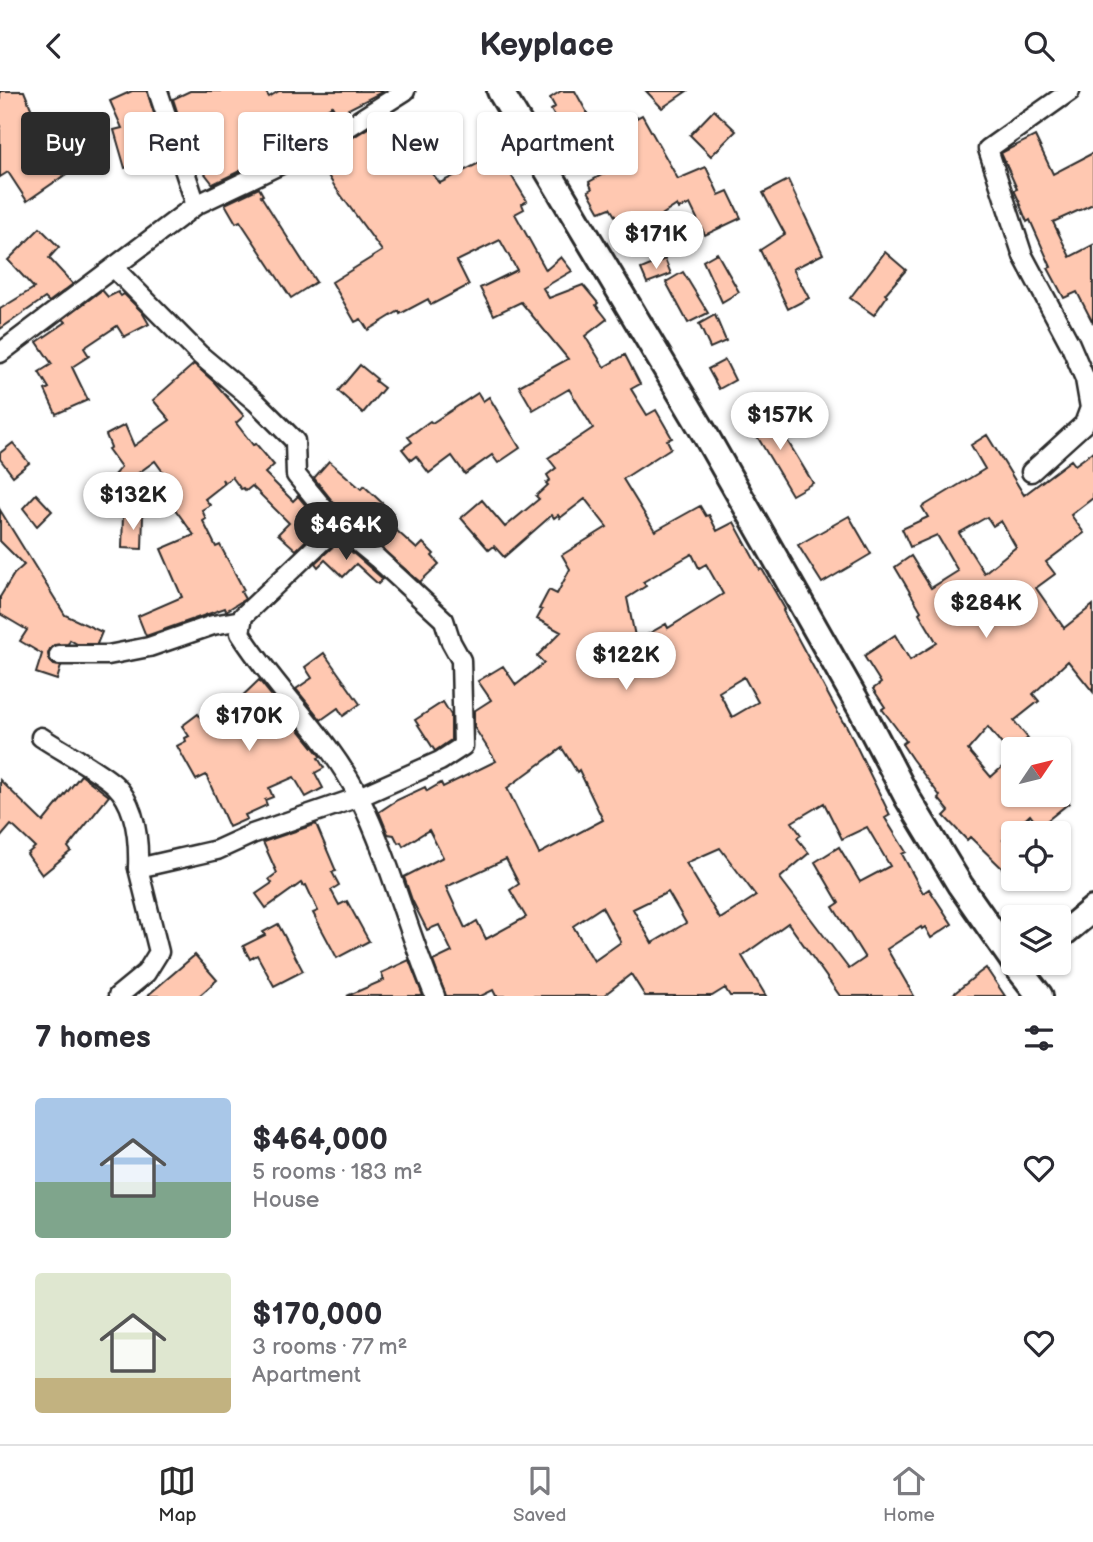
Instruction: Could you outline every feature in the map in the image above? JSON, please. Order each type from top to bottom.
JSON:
[{"type":"main road","points":[[500,91],[706,436],[861,709],[908,799],[960,885],[1001,940]]},
{"type":"main road","points":[[1071,927],[1093,909]]},
{"type":"main road","points":[[1026,975],[1040,996]]},
{"type":"street","points":[[158,91],[196,205]]},
{"type":"street","points":[[0,353],[196,205],[317,147],[405,91]]},
{"type":"street","points":[[1031,472],[1084,424],[1090,408],[1085,379],[1070,344],[1023,256],[988,149],[1064,92]]},
{"type":"street","points":[[114,268],[200,355],[256,402],[295,441],[296,475],[338,526],[444,620],[451,642],[461,660],[463,746],[440,761],[359,797],[264,829],[217,850],[138,868]]},
{"type":"street","points":[[338,526],[243,616],[240,633],[255,656],[330,748],[359,797],[392,872],[435,996]]},
{"type":"street","points":[[59,655],[108,655],[149,647],[212,625],[242,620]]},
{"type":"street","points":[[41,737],[116,786],[131,810],[139,843],[138,868],[159,952],[146,973],[118,996]]},
{"type":"building","points":[[0,91],[24,91],[33,112],[21,112],[21,175],[65,175],[27,201],[8,172],[0,177]]},
{"type":"building","points":[[132,91],[147,91],[154,112],[124,112],[124,165],[114,130],[122,128],[110,101]]},
{"type":"building","points":[[190,91],[265,91],[269,97],[279,91],[384,91],[343,112],[335,112],[332,106],[322,112],[238,112],[238,172],[213,184],[206,175],[224,175],[224,112],[177,112],[173,99]]},
{"type":"building","points":[[561,91],[575,91],[587,112],[552,112],[555,107],[550,98]]},
{"type":"building","points":[[646,91],[687,91],[662,108]]},
{"type":"building","points":[[714,110],[736,131],[711,156],[690,135]]},
{"type":"building","points":[[642,115],[678,179],[706,167],[719,195],[728,191],[741,218],[705,235],[690,204],[679,209],[677,205],[628,237],[610,208],[600,212],[588,191],[592,189],[589,182],[602,175],[638,175],[638,117]]},
{"type":"building","points":[[367,129],[367,175],[434,175],[440,183],[456,175],[463,175],[463,171],[477,164],[477,175],[511,175],[527,201],[522,204],[524,209],[515,214],[546,270],[561,257],[572,271],[543,288],[549,298],[583,285],[607,319],[585,336],[604,367],[625,355],[640,384],[631,389],[647,415],[656,410],[672,438],[667,440],[671,448],[623,479],[655,531],[700,506],[706,516],[709,515],[717,531],[734,522],[785,609],[783,611],[845,723],[890,815],[885,818],[906,852],[902,854],[923,893],[929,889],[952,924],[931,938],[925,927],[921,927],[887,949],[914,996],[840,996],[788,923],[742,956],[766,996],[730,996],[725,988],[712,996],[645,996],[631,974],[603,996],[496,996],[493,990],[481,996],[446,996],[433,961],[452,952],[439,925],[427,930],[404,877],[443,857],[429,830],[403,846],[401,842],[398,843],[394,835],[388,834],[379,812],[425,787],[427,791],[441,783],[443,787],[496,761],[474,727],[474,711],[491,700],[478,681],[503,666],[516,685],[544,663],[537,656],[561,632],[537,619],[549,590],[557,594],[570,569],[562,555],[607,527],[585,499],[560,518],[558,515],[554,518],[552,515],[504,557],[494,546],[489,550],[461,518],[482,500],[505,527],[539,499],[536,496],[548,485],[546,483],[550,480],[547,475],[556,468],[548,458],[593,428],[569,389],[533,410],[519,386],[568,359],[521,302],[494,315],[480,288],[517,270],[500,240],[457,261],[469,285],[431,305],[428,299],[400,314],[399,311],[368,330],[361,319],[355,322],[332,282],[382,251],[328,175],[353,175],[353,137]],"holes":[[[692,554],[699,568],[706,564],[723,594],[668,628],[666,624],[636,641],[627,598],[646,586],[643,582]],[[744,677],[758,702],[732,717],[719,692]],[[562,748],[577,772],[579,770],[603,820],[539,854],[507,788]],[[824,803],[842,839],[867,827],[890,866],[860,882],[839,847],[815,862],[839,903],[833,907],[865,958],[849,969],[780,878],[809,853],[797,838],[801,835],[792,822]],[[720,848],[756,896],[720,919],[686,863]],[[506,859],[519,884],[510,890],[526,917],[486,939],[477,921],[465,928],[446,887]],[[668,892],[686,923],[652,943],[633,909]],[[602,907],[621,942],[594,961],[573,926]]]},
{"type":"building","points":[[1035,136],[1053,174],[1093,153],[1093,204],[1053,222],[1070,257],[1093,245],[1093,323],[1077,292],[1064,298],[1048,268],[1051,267],[1030,220],[1027,222],[1014,190],[1017,189],[1001,153]]},
{"type":"building","points":[[788,180],[823,254],[793,269],[809,298],[788,309],[760,250],[785,234],[763,193]]},
{"type":"building","points":[[259,188],[263,195],[261,196],[316,282],[291,298],[240,221],[236,223],[225,204]]},
{"type":"building","points":[[40,228],[59,247],[49,258],[73,284],[49,302],[45,298],[0,329],[0,309],[34,288],[8,260]]},
{"type":"building","points":[[885,252],[906,270],[885,294],[887,296],[874,315],[850,298]]},
{"type":"building","points":[[717,253],[739,292],[722,302],[703,261]]},
{"type":"building","points":[[665,259],[671,274],[647,283],[641,269]]},
{"type":"building","points":[[683,272],[708,313],[688,323],[666,282]]},
{"type":"building","points":[[102,290],[108,297],[118,292],[121,296],[124,294],[142,312],[149,324],[124,337],[117,326],[84,348],[89,356],[72,367],[88,400],[56,414],[45,390],[49,388],[39,372],[52,364],[37,342],[66,322],[63,319]]},
{"type":"building","points":[[715,315],[726,341],[710,348],[699,324]]},
{"type":"building","points":[[725,360],[735,380],[719,389],[708,369]]},
{"type":"building","points":[[194,364],[244,416],[236,423],[253,445],[256,444],[274,465],[265,473],[293,501],[298,496],[322,525],[296,550],[278,534],[289,523],[252,486],[246,491],[241,489],[232,477],[225,483],[222,479],[224,484],[205,499],[210,505],[202,510],[206,519],[203,521],[216,547],[220,545],[244,590],[241,592],[245,599],[226,611],[225,608],[146,636],[138,616],[182,597],[161,549],[194,535],[163,493],[173,486],[155,461],[126,482],[134,490],[115,512],[96,496],[121,467],[108,449],[111,447],[106,435],[125,425],[134,446],[170,420],[153,400]]},
{"type":"building","points":[[360,365],[384,388],[363,413],[338,391]]},
{"type":"building","points":[[478,393],[483,401],[489,397],[520,448],[498,463],[492,455],[465,474],[452,456],[429,473],[416,456],[411,460],[402,449],[412,442],[408,437]]},
{"type":"building","points":[[768,409],[813,483],[792,495],[748,421]]},
{"type":"building","points":[[987,435],[1024,495],[1071,460],[1075,465],[1093,452],[1093,498],[1071,515],[1084,533],[1046,562],[1055,574],[1036,588],[1064,628],[1093,605],[1093,692],[1068,661],[1033,694],[1039,701],[1014,721],[1027,737],[1001,737],[1001,743],[988,727],[968,750],[991,777],[1001,768],[1001,807],[1064,807],[1046,821],[1034,821],[1030,815],[1024,821],[1001,821],[1001,867],[970,837],[967,840],[944,816],[949,811],[902,744],[906,741],[882,709],[885,707],[873,689],[881,683],[864,656],[895,635],[910,660],[937,643],[895,567],[911,556],[931,588],[958,571],[937,535],[910,547],[902,529],[928,517],[922,507],[985,469],[971,445]],"holes":[[[987,517],[993,526],[1001,521],[1016,547],[984,573],[959,533]]]},
{"type":"building","points":[[13,443],[29,463],[13,476],[0,459],[0,453]]},
{"type":"building","points":[[329,461],[361,489],[364,486],[393,513],[386,521],[417,549],[423,543],[434,554],[432,556],[439,564],[420,582],[346,518],[314,478]]},
{"type":"building","points":[[36,494],[52,511],[37,526],[23,508]]},
{"type":"building","points":[[0,510],[65,615],[102,632],[97,644],[77,644],[70,640],[68,644],[54,645],[50,649],[50,661],[61,666],[57,680],[36,673],[42,654],[20,641],[27,630],[0,614],[0,597],[14,574],[24,565],[0,541]]},
{"type":"building","points":[[123,515],[143,515],[142,549],[122,548]]},
{"type":"building","points":[[849,516],[871,554],[822,583],[798,545]]},
{"type":"building","points":[[339,541],[383,579],[378,584],[356,564],[343,577],[325,560],[318,567],[315,563]]},
{"type":"building","points":[[324,653],[360,704],[343,716],[338,708],[321,720],[296,689],[312,678],[305,667]]},
{"type":"building","points":[[259,680],[321,757],[318,758],[324,768],[315,773],[323,788],[306,797],[294,777],[269,788],[273,797],[265,800],[267,805],[245,815],[247,819],[229,827],[206,775],[196,780],[177,746],[189,736],[182,726],[228,697],[234,704]]},
{"type":"building","points":[[443,702],[451,715],[451,740],[435,751],[415,720]]},
{"type":"building","points":[[81,775],[109,796],[68,847],[71,851],[42,875],[27,854],[35,847],[15,828],[11,825],[0,838],[0,780],[43,822]]},
{"type":"building","points":[[316,824],[336,871],[332,872],[339,885],[331,890],[339,905],[347,901],[369,941],[337,958],[313,913],[318,911],[306,885],[301,883],[266,908],[256,894],[272,883],[269,879],[277,873],[263,842]]},
{"type":"building","points":[[278,924],[303,971],[274,986],[257,955],[250,959],[243,946],[265,935],[263,932]]},
{"type":"building","points":[[195,955],[217,980],[199,996],[147,996]]},
{"type":"building","points":[[409,960],[423,996],[347,996],[384,980],[381,973]]},
{"type":"building","points":[[986,968],[1005,996],[951,996],[979,973]]}]
